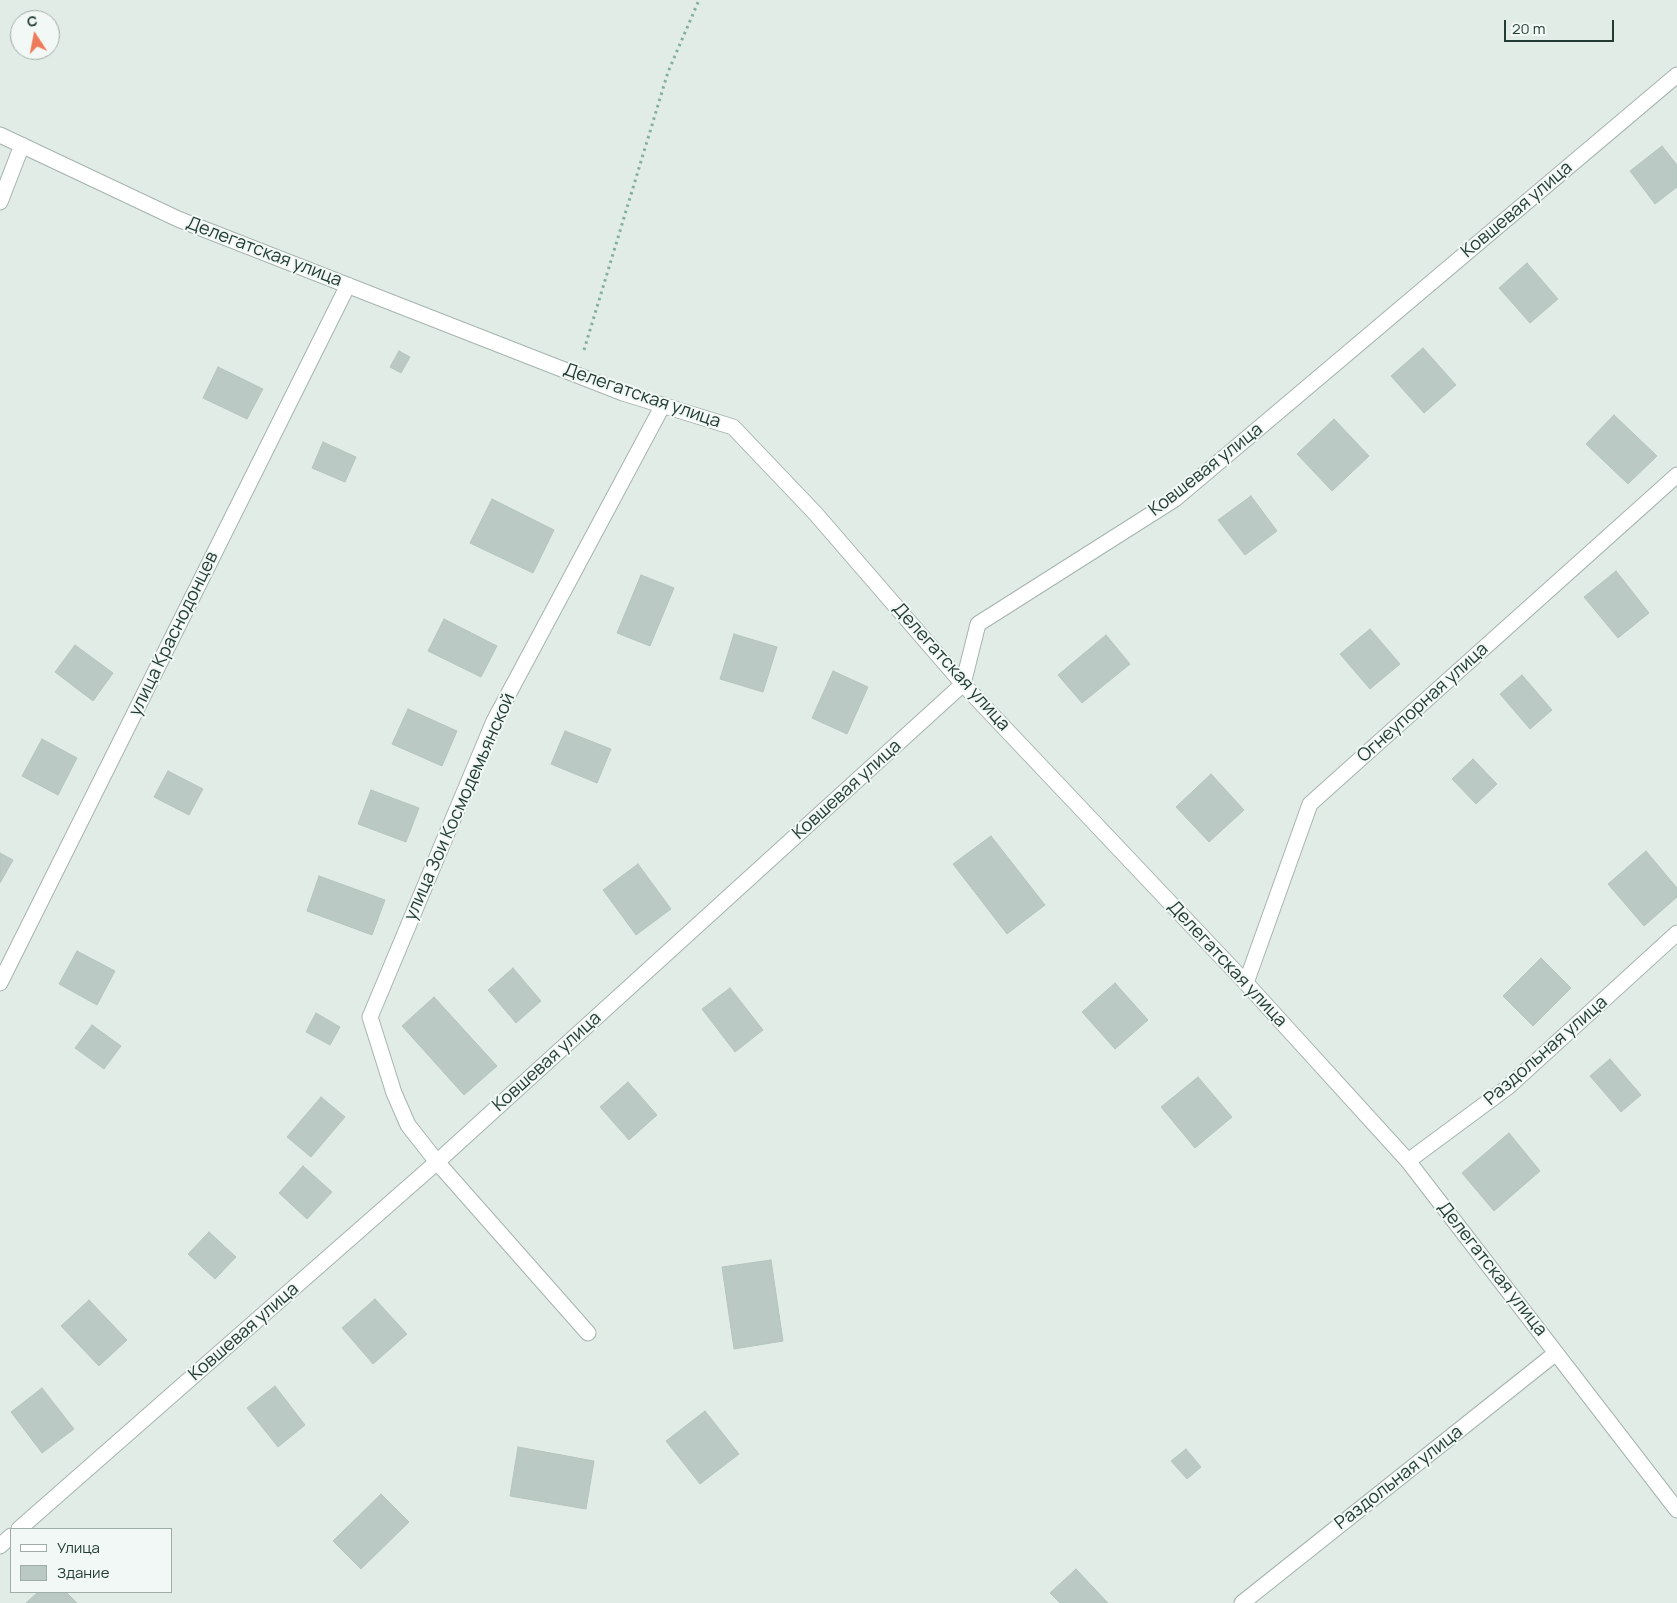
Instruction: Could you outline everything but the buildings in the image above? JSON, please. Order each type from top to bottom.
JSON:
[{"type":"street","name":"Ковшевая улица","points":[[20,1528],[437,1162],[963,684],[978,624],[1175,499],[1677,75]]},
{"type":"street","name":"Делегатская улица","points":[[0,135],[178,219],[576,374],[663,405],[733,427],[816,513],[963,684],[1246,984],[1408,1161],[1677,1510]]},
{"type":"street","points":[[0,202],[22,145]]},
{"type":"street","name":"улица Краснодонцев","points":[[0,983],[348,285]]},
{"type":"street","name":"улица Зои Космодемьянской","points":[[588,1333],[437,1162],[408,1125],[394,1093],[370,1016],[494,721],[663,405]]},
{"type":"street","name":"Огнеупорная улица","points":[[1246,984],[1310,804],[1677,475]]},
{"type":"street","name":"Раздольная улица","points":[[1408,1161],[1508,1087],[1677,933]]},
{"type":"street","name":"Раздольная улица","points":[[1242,1603],[1556,1353]]},
{"type":"street","points":[[0,1546],[10,1537]]},
{"type":"path","points":[[576,374],[668,72],[699,0]]}]
